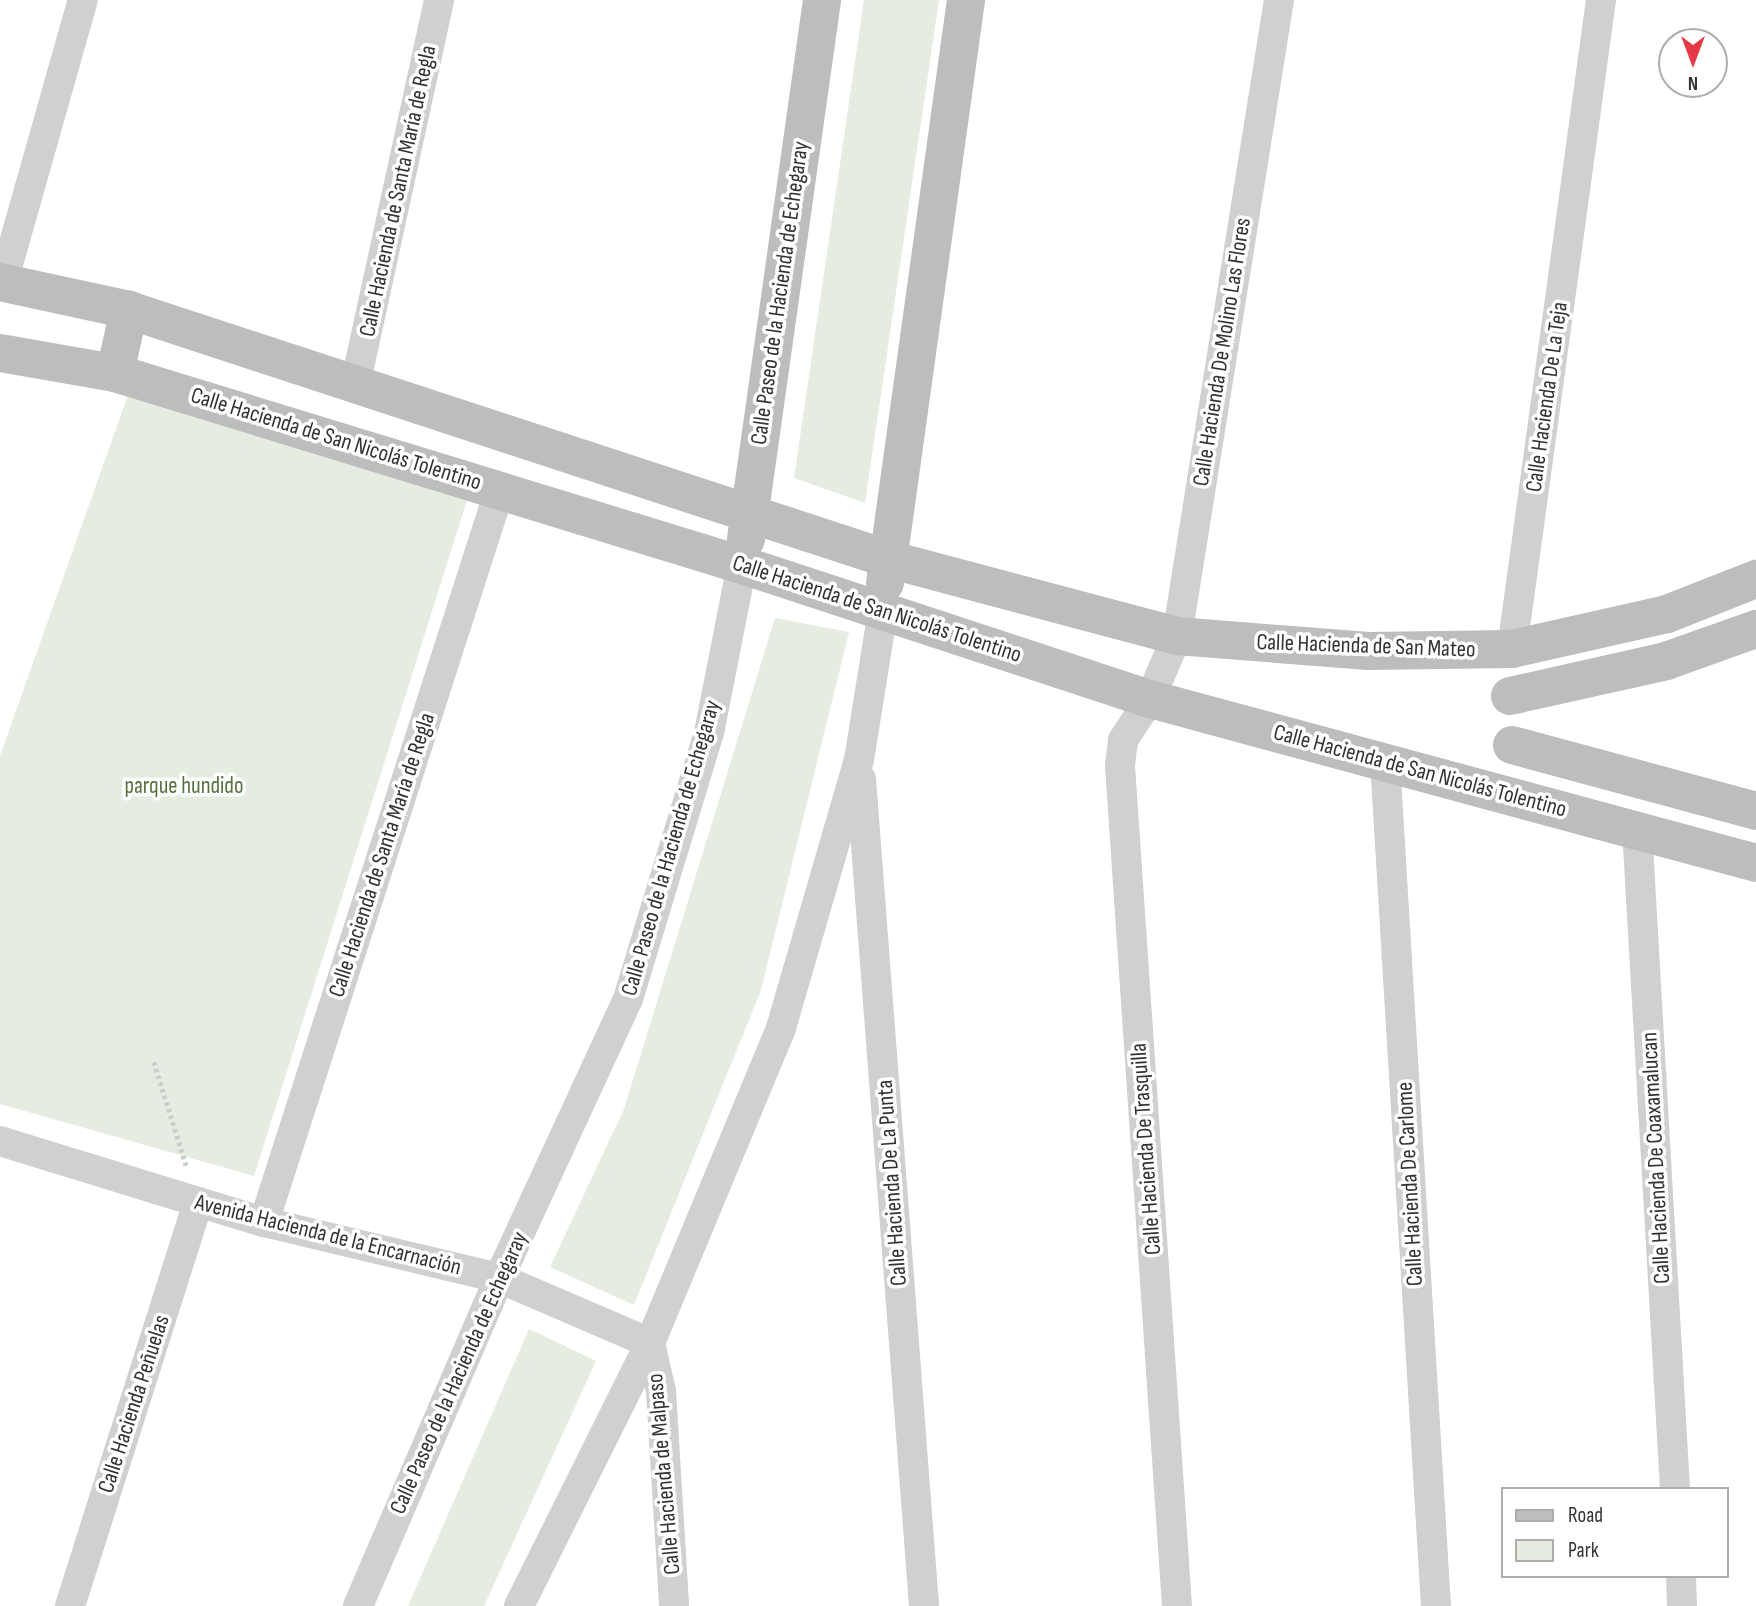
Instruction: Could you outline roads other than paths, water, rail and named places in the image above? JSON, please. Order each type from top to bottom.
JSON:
[{"type":"main road","name":"Calle Paseo de la Hacienda de Echegaray","points":[[742,565],[822,0]]},
{"type":"main road","points":[[883,610],[966,0]]},
{"type":"main road","points":[[2,282],[129,310],[356,381],[888,559],[1177,636]]},
{"type":"main road","points":[[115,373],[129,310]]},
{"type":"main road","name":"Calle Hacienda de San Nicolás Tolentino","points":[[0,353],[115,373],[742,565],[1150,699],[1637,828],[1756,863]]},
{"type":"main road","name":"Calle Hacienda de San Mateo","points":[[1177,636],[1368,651],[1512,649],[1667,614],[1756,579]]},
{"type":"main road","points":[[1510,696],[1666,661],[1756,629]]},
{"type":"main road","name":"Calle Hacienda De La Teja","points":[[1512,649],[1510,696],[1513,795]]},
{"type":"main road","points":[[1512,745],[1756,811]]},
{"type":"street","points":[[2,282],[83,0]]},
{"type":"street","name":"Calle Hacienda de Santa María de Regla","points":[[356,381],[439,0]]},
{"type":"street","name":"Calle Hacienda De Molino Las Flores","points":[[1150,699],[1177,636],[1279,0]]},
{"type":"street","name":"Calle Hacienda De La Teja","points":[[1512,649],[1601,0]]},
{"type":"street","name":"Calle Hacienda de Santa María de Regla","points":[[264,1222],[500,489]]},
{"type":"street","name":"Calle Paseo de la Hacienda de Echegaray","points":[[358,1606],[499,1278],[628,999],[709,733],[742,565]]},
{"type":"street","points":[[519,1606],[650,1343],[780,1028],[859,760],[883,610]]},
{"type":"street","name":"Calle Hacienda De Trasquilla","points":[[1150,699],[1123,740],[1120,765],[1177,1606]]},
{"type":"street","name":"Calle Hacienda De La Punta","points":[[859,760],[924,1606]]},
{"type":"street","name":"Calle Hacienda De Carlome","points":[[1385,761],[1436,1606]]},
{"type":"street","name":"Calle Hacienda De Coaxamalucan","points":[[1637,828],[1675,1487]]},
{"type":"street","name":"Avenida Hacienda de la Encarnación","points":[[0,1141],[264,1222],[499,1278],[650,1343]]},
{"type":"street","name":"Calle Hacienda Peñuelas","points":[[69,1606],[198,1202]]},
{"type":"street","name":"Calle Hacienda de Malpaso","points":[[650,1343],[661,1391],[674,1606]]},
{"type":"street","points":[[1681,1578],[1682,1606]]},
{"type":"park label","name":"parque hundido","points":[[184,786]]}]
